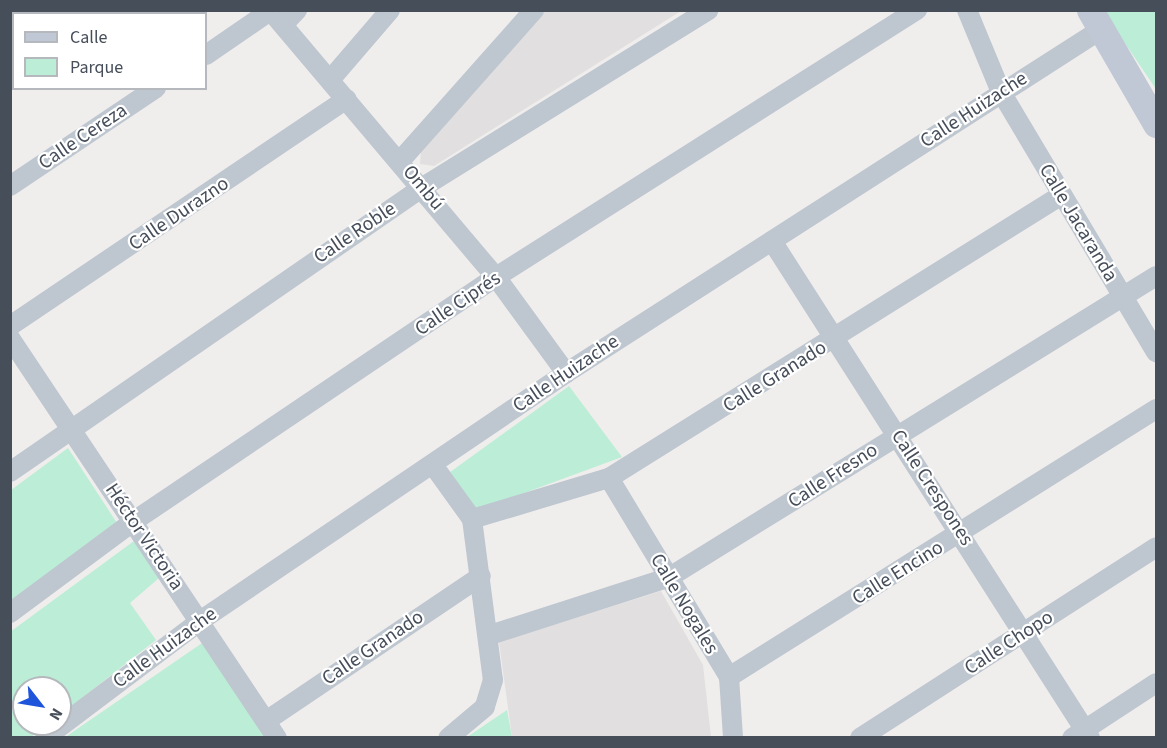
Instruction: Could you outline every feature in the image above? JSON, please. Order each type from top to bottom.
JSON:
[{"type":"street","points":[[207,54],[274,16],[297,10]]},
{"type":"street","points":[[330,80],[390,10]]},
{"type":"street","points":[[400,161],[534,10]]},
{"type":"street","name":"Calle Roble","points":[[10,472],[70,428],[423,187],[709,10]]},
{"type":"street","name":"Calle Ciprés","points":[[10,613],[134,521],[496,277],[917,10]]},
{"type":"street","name":"Calle Jacaranda","points":[[967,10],[1001,92],[1060,196],[1156,352]]},
{"type":"street","name":"Ombú","points":[[274,16],[423,187],[496,277],[566,373]]},
{"type":"street","points":[[1095,20],[1156,124]]},
{"type":"street","name":"Calle Huizache","points":[[45,738],[200,621],[566,373],[1001,92],[1095,20]]},
{"type":"street","name":"Calle Cereza","points":[[10,186],[153,90]]},
{"type":"street","name":"Calle Durazno","points":[[10,326],[347,99]]},
{"type":"street","name":"Calle Granado","points":[[472,519],[609,478],[836,339],[1060,196]]},
{"type":"street","name":"Calle Crespones","points":[[772,241],[1025,633],[1082,735]]},
{"type":"street","name":"Calle Fresno","points":[[490,635],[668,578],[1156,276]]},
{"type":"street","name":"Héctor Victoria","points":[[10,338],[272,729]]},
{"type":"street","name":"Calle Encino","points":[[729,677],[962,534],[1156,409]]},
{"type":"street","points":[[433,465],[472,519],[490,635],[491,694],[471,722],[448,738]]},
{"type":"street","name":"Calle Nogales","points":[[609,478],[729,677],[733,738]]},
{"type":"street","name":"Calle Chopo","points":[[860,738],[1156,547]]},
{"type":"street","name":"Calle Granado","points":[[272,729],[481,576]]},
{"type":"street","points":[[1082,735],[1156,683]]},
{"type":"shaded area","points":[[545,11],[681,11],[434,166],[420,164],[421,150]]},
{"type":"shaded area","points":[[661,591],[703,665],[711,737],[512,737],[499,642]]},
{"type":"green space","points":[[1103,11],[1156,11],[1156,89]]},
{"type":"green space","points":[[569,386],[622,457],[475,511],[446,475]]},
{"type":"green space","points":[[68,448],[117,523],[11,604],[11,490]]},
{"type":"green space","points":[[134,541],[159,578],[130,603],[156,640],[72,706],[72,676],[12,676],[12,736],[31,737],[11,737],[10,632]]},
{"type":"green space","points":[[205,641],[268,738],[64,738],[72,736],[72,732]]},
{"type":"green space","points":[[507,710],[512,737],[467,737]]}]
